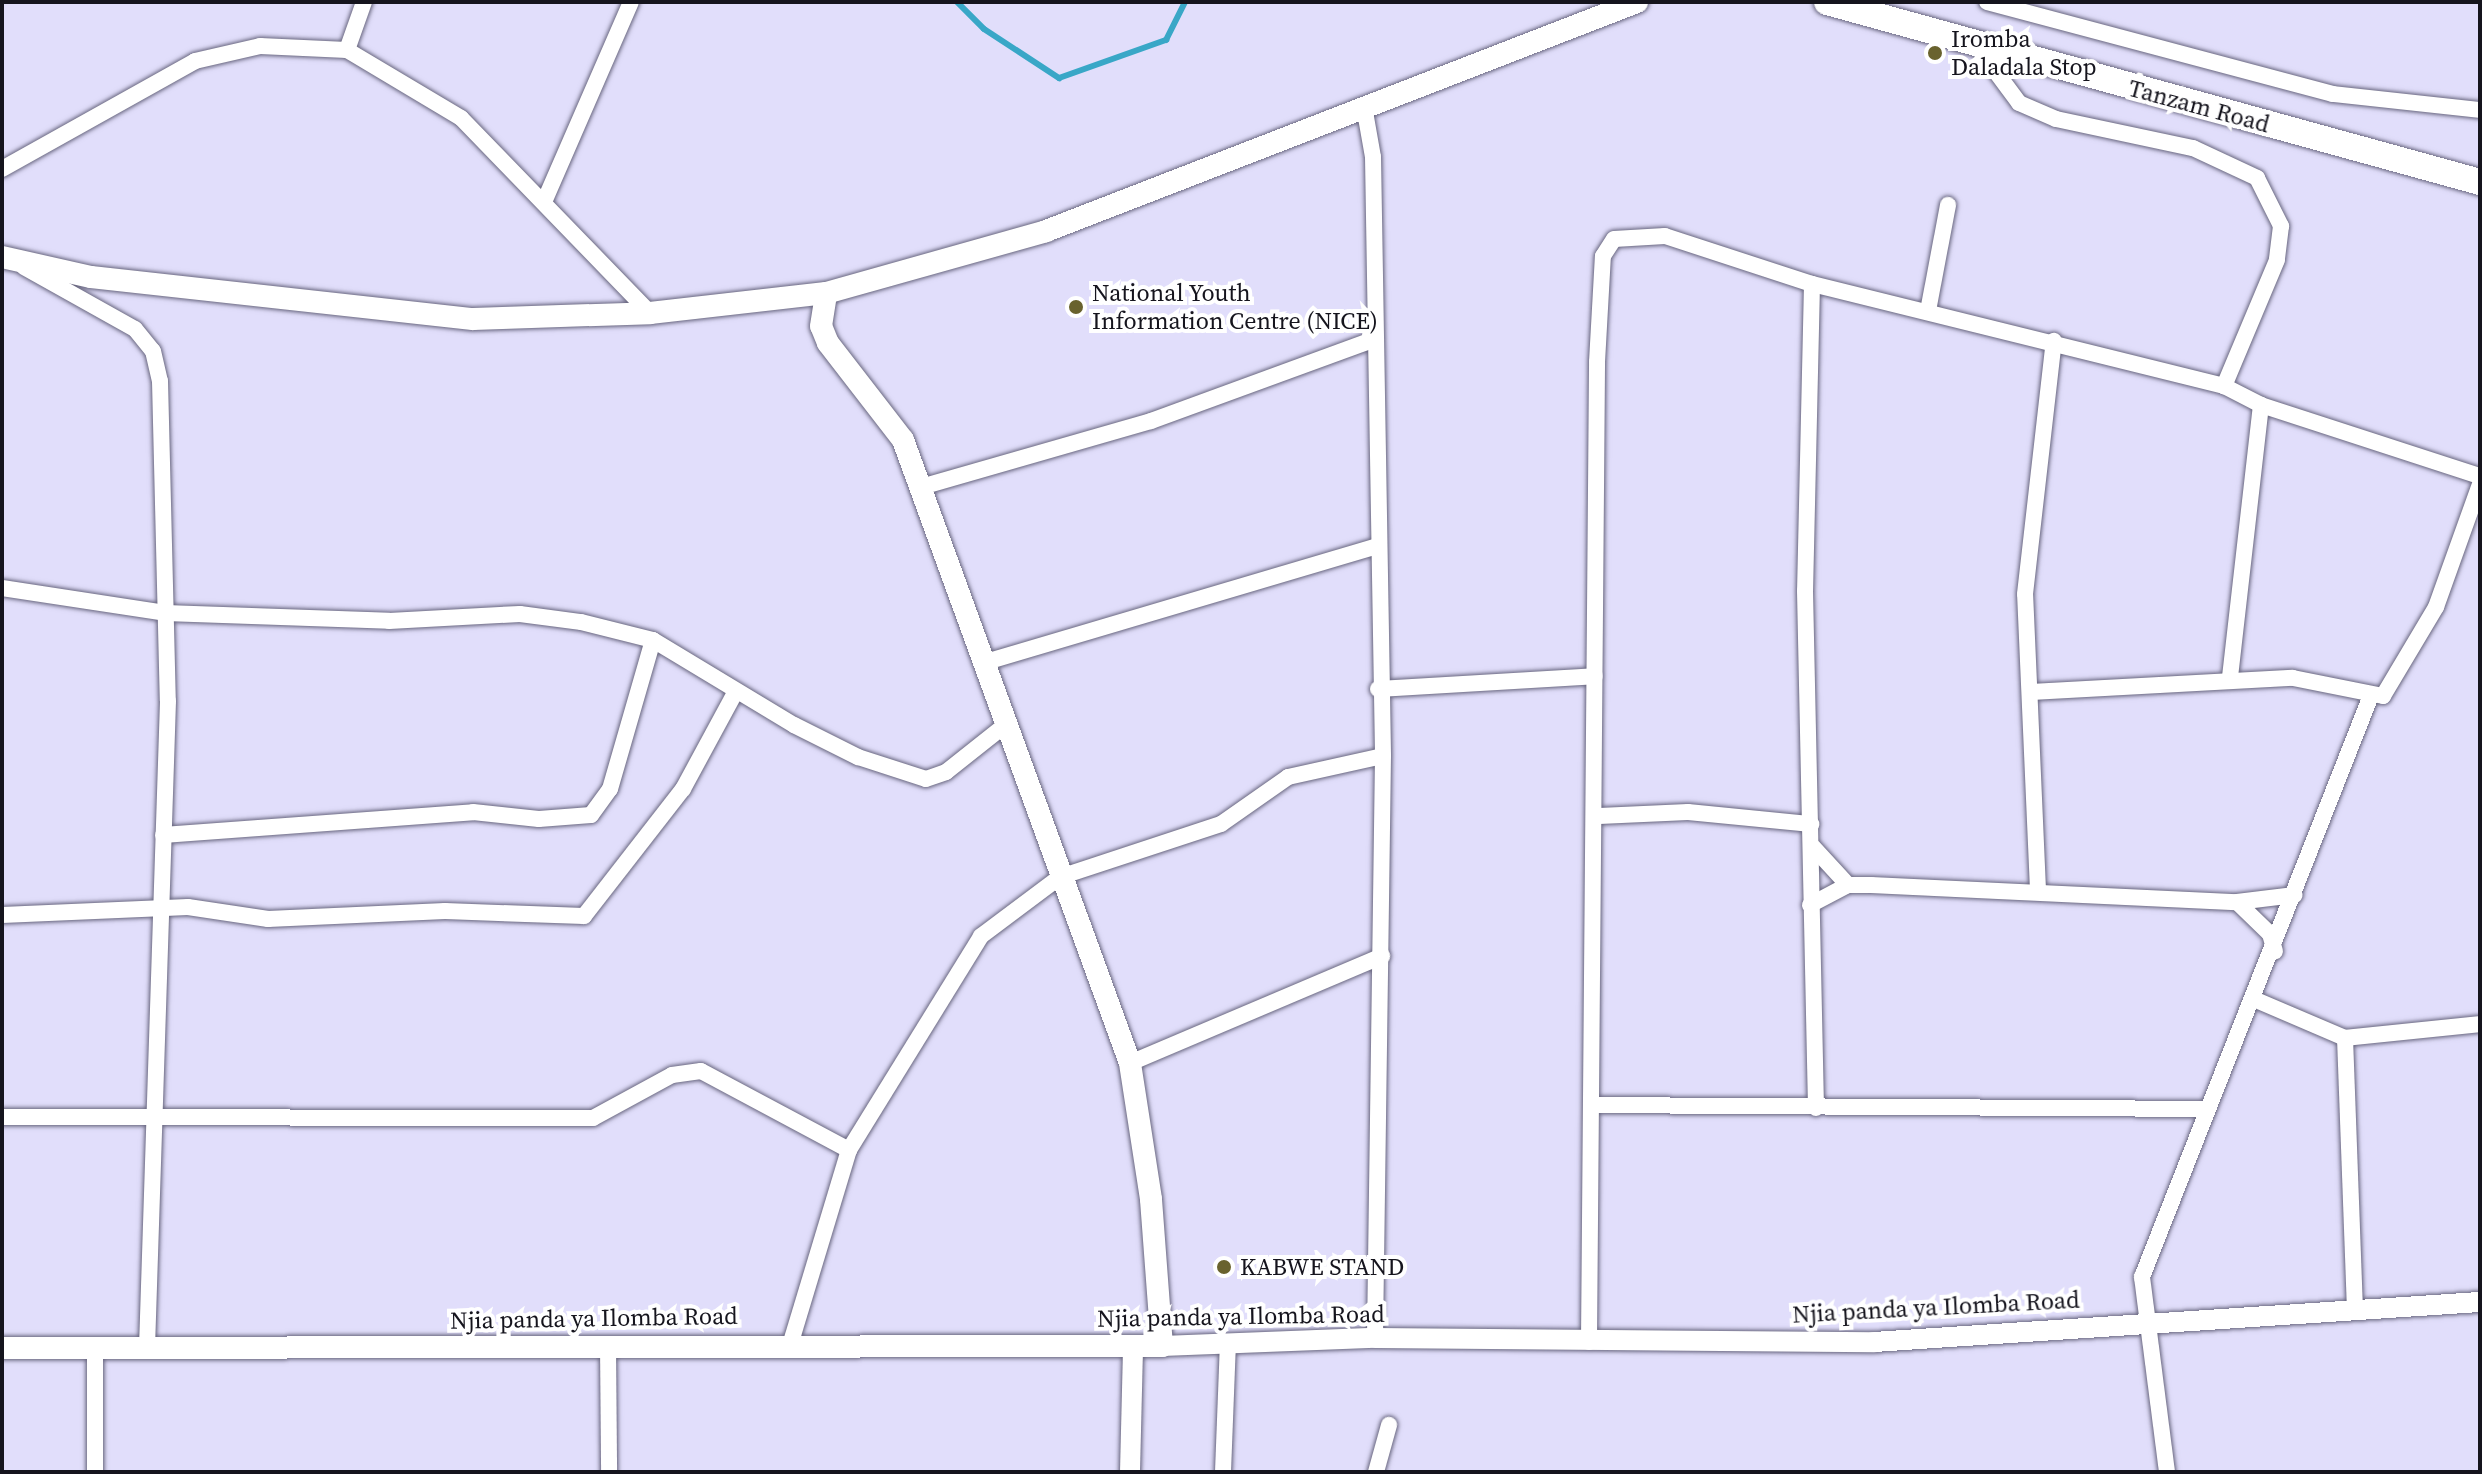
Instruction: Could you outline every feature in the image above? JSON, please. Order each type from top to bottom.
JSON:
[{"type":"highway","name":"Tanzam Road","points":[[1827,2],[2480,182]]},
{"type":"main road","points":[[5,258],[91,277],[473,319],[650,313],[826,293],[1046,231],[1637,2]]},
{"type":"main road","points":[[826,293],[821,326],[828,343],[891,419],[921,487],[1009,722],[1060,877],[1130,1063],[1151,1199],[1162,1346]]},
{"type":"main road","name":"Njia panda ya Ilomba Road","points":[[2,1348],[791,1342],[1162,1346]]},
{"type":"street","points":[[347,50],[364,2]]},
{"type":"street","points":[[544,202],[631,2]]},
{"type":"street","points":[[1987,2],[2333,94],[2480,110]]},
{"type":"street","points":[[1976,45],[2019,103],[2056,119],[2193,148],[2257,178],[2281,226],[2277,260],[2224,386]]},
{"type":"street","points":[[2,169],[195,61],[260,46],[347,50],[448,107],[650,313]]},
{"type":"street","points":[[1364,106],[1373,157],[1375,547],[1378,689],[1383,756],[1375,1338]]},
{"type":"street","points":[[1928,311],[1948,205]]},
{"type":"street","points":[[1589,1342],[1591,1105],[1599,816],[1595,676],[1597,362],[1607,247],[1632,233],[1665,236],[1812,284],[2054,341],[2224,386],[2261,405],[2480,476]]},
{"type":"street","points":[[5,258],[125,321],[153,351],[160,381],[165,613],[163,835],[157,1116],[147,1347]]},
{"type":"street","points":[[1812,284],[1805,591],[1813,847],[1810,905],[1816,1108]]},
{"type":"street","points":[[921,487],[1151,421],[1375,339]]},
{"type":"street","points":[[2038,890],[2027,564],[2054,341]]},
{"type":"street","points":[[2230,677],[2261,405]]},
{"type":"street","points":[[2031,692],[2230,677],[2293,678],[2370,698],[2391,691],[2436,607],[2480,484]]},
{"type":"street","points":[[986,662],[1375,547]]},
{"type":"street","points":[[2,588],[165,613],[389,621],[534,615],[653,640],[735,693],[858,757],[926,779],[946,772],[1009,722]]},
{"type":"street","points":[[163,835],[473,812],[539,819],[591,815],[610,789],[653,640]]},
{"type":"street","points":[[1378,689],[1595,676]]},
{"type":"street","points":[[2,915],[196,907],[268,919],[445,911],[584,916],[683,789],[735,693]]},
{"type":"street","points":[[2167,1472],[2142,1277],[2204,1109],[2256,1000],[2370,698]]},
{"type":"street","points":[[791,1342],[849,1150],[981,936],[1060,877],[1197,834],[1288,777],[1383,756]]},
{"type":"street","points":[[1599,816],[1688,812],[1811,824]]},
{"type":"street","points":[[1813,847],[1848,885]]},
{"type":"street","points":[[1810,905],[1848,885],[1976,895],[2038,890],[2237,902],[2295,895]]},
{"type":"street","points":[[2237,902],[2270,934],[2275,951]]},
{"type":"street","points":[[1130,1063],[1382,956]]},
{"type":"street","points":[[2256,1000],[2345,1038],[2480,1024]]},
{"type":"street","points":[[2345,1038],[2355,1312]]},
{"type":"street","points":[[2,1117],[593,1118],[672,1075],[701,1071],[849,1150]]},
{"type":"street","points":[[1591,1105],[2204,1109]]},
{"type":"street","name":"Njia panda ya Ilomba Road","points":[[1162,1346],[1375,1338],[1874,1342],[2148,1320],[2355,1312],[2480,1302]]},
{"type":"street","points":[[1223,1472],[1228,1343]]},
{"type":"street","points":[[608,1345],[609,1472]]},
{"type":"street","points":[[1130,1472],[1133,1346]]},
{"type":"street","points":[[95,1347],[95,1472]]},
{"type":"street","points":[[1376,1472],[1389,1425]]},
{"type":"waterway","points":[[957,2],[984,29],[1059,78],[1166,40],[1185,2]]},
{"type":"place","name":"Iromba Daladala Stop","points":[[1935,53]]},
{"type":"place","name":"National Youth Information Centre (NICE)","points":[[1076,307]]},
{"type":"place","name":"KABWE STAND","points":[[1224,1267]]}]
